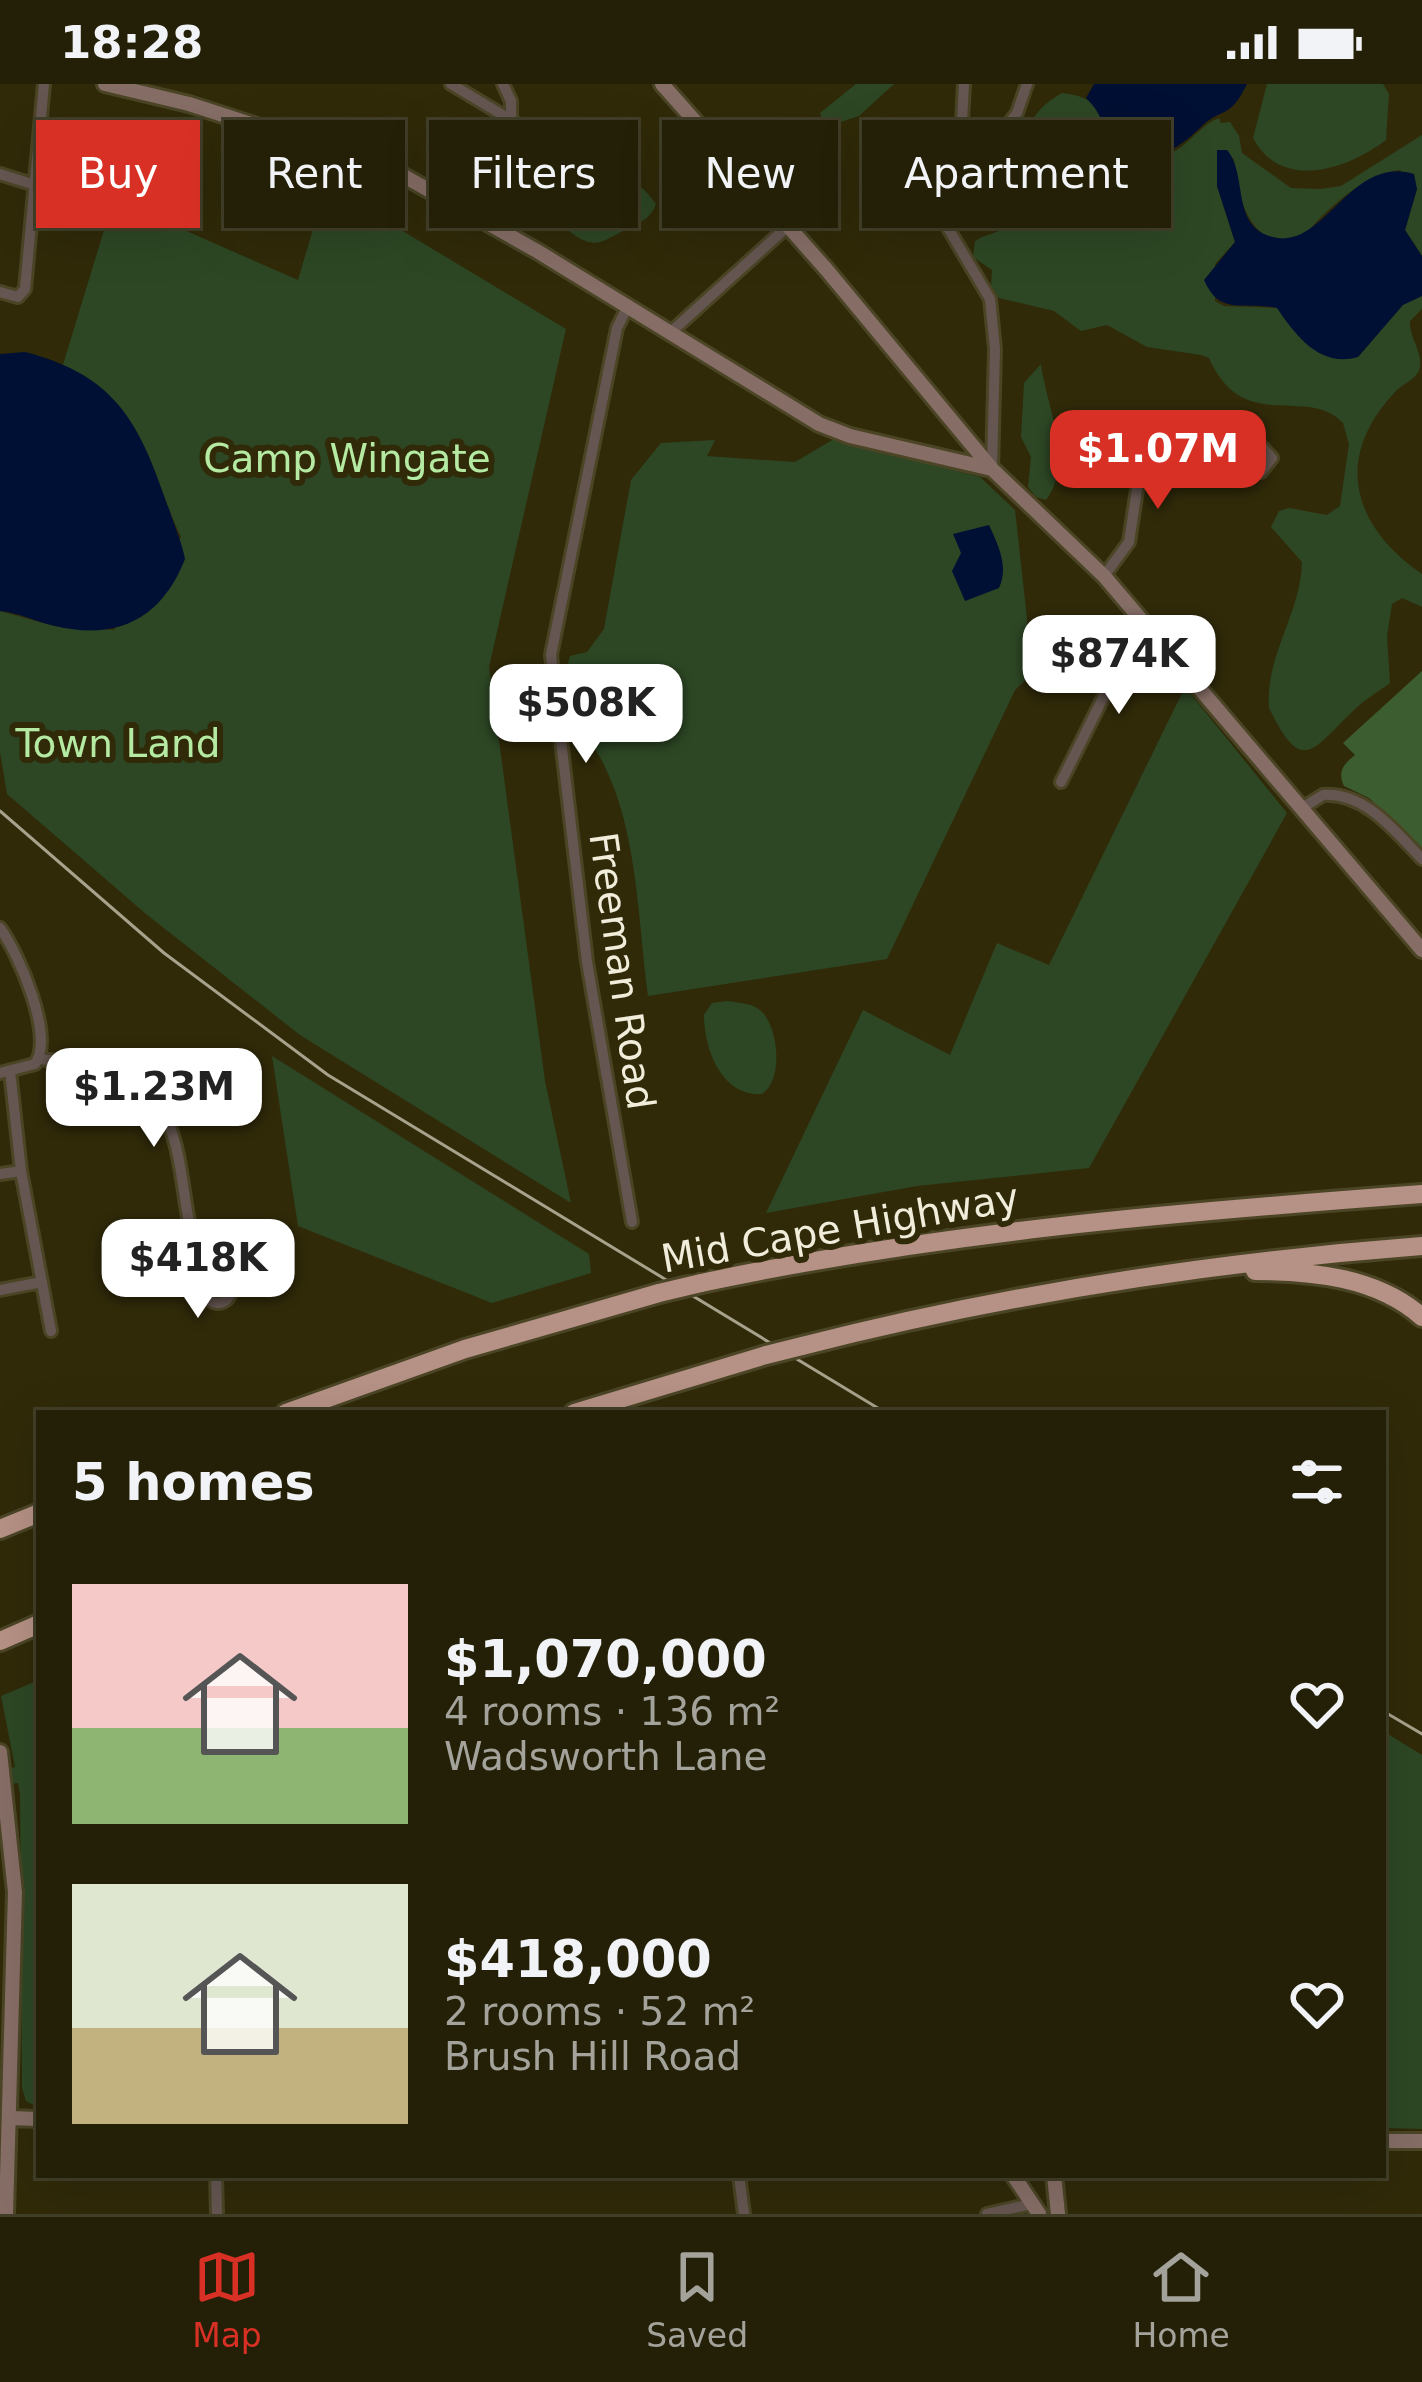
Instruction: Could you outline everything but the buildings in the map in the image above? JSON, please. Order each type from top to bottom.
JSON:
[{"type":"highway","name":"Mid Cape Highway","points":[[294,1410],[465,1349],[659,1293],[816,1259],[1022,1227],[1422,1193]]},
{"type":"highway","points":[[584,1410],[766,1355],[984,1304],[1190,1269],[1422,1246]]},
{"type":"highway","points":[[1190,1269],[1328,1276],[1384,1292],[1422,1317]]},
{"type":"highway","points":[[0,1529],[36,1514]]},
{"type":"highway","points":[[0,1641],[36,1625]]},
{"type":"main road","points":[[104,84],[189,104],[350,153],[429,190]]},
{"type":"main road","points":[[662,84],[694,120]]},
{"type":"main road","points":[[497,228],[835,430],[992,469]]},
{"type":"main road","points":[[790,228],[992,469],[1104,576],[1422,950]]},
{"type":"main road","points":[[2,1760],[15,1892],[6,2214]]},
{"type":"main road","points":[[9,2118],[36,2119]]},
{"type":"main road","points":[[1386,2141],[1422,2141]]},
{"type":"main road","points":[[1015,2178],[1035,2209]]},
{"type":"main road","points":[[1054,2178],[1058,2214]]},
{"type":"street","points":[[0,292],[11,297],[24,293],[44,84]]},
{"type":"street","points":[[451,84],[514,120]]},
{"type":"street","points":[[503,84],[511,101],[511,118]]},
{"type":"street","points":[[962,120],[964,84]]},
{"type":"street","points":[[1011,120],[1027,84]]},
{"type":"street","points":[[0,173],[34,184]]},
{"type":"street","points":[[671,332],[786,228]]},
{"type":"street","points":[[948,228],[990,299],[995,349],[992,469]]},
{"type":"street","name":"Freeman Road","points":[[628,306],[617,328],[550,656],[587,962],[632,1222]]},
{"type":"street","points":[[1104,576],[1129,542],[1138,483],[1148,466],[1176,451],[1233,457]]},
{"type":"street","points":[[1060,782],[1129,646],[1146,628]]},
{"type":"street","points":[[1302,808],[1323,795],[1350,799],[1376,814],[1422,859]]},
{"type":"street","points":[[0,928],[29,988],[43,1040],[40,1059]]},
{"type":"street","points":[[51,1331],[5,1072],[40,1059],[110,1068],[134,1081],[161,1108],[176,1144],[195,1259],[209,1280]]},
{"type":"street","points":[[0,1174],[21,1171]]},
{"type":"street","points":[[0,1290],[42,1282]]},
{"type":"street","points":[[216,2178],[217,2214]]},
{"type":"street","points":[[739,2178],[744,2214]]},
{"type":"street","points":[[987,2214],[1035,2209]]},
{"type":"green space","points":[[856,84],[894,84],[859,116],[838,123],[822,120],[820,113]]},
{"type":"green space","points":[[1267,84],[1383,84],[1389,94],[1386,140],[1335,166],[1298,170],[1281,165],[1265,155],[1253,138]]},
{"type":"green space","points":[[1062,93],[1089,101],[1104,120],[1033,120]]},
{"type":"green space","points":[[1219,118],[1221,123],[1230,122],[1242,153],[1291,188],[1341,186],[1422,135],[1422,256],[1405,230],[1417,189],[1400,170],[1358,187],[1304,235],[1284,240],[1259,230],[1243,204],[1234,159],[1217,151],[1217,186],[1235,242],[1215,264],[1215,301],[1224,306],[1277,308],[1358,357],[1403,304],[1422,296],[1422,309],[1410,321],[1419,370],[1375,417],[1358,466],[1366,513],[1398,555],[1422,574],[1422,607],[1402,598],[1392,604],[1387,636],[1390,683],[1360,704],[1317,746],[1299,749],[1290,743],[1269,708],[1272,670],[1296,599],[1302,562],[1271,527],[1279,511],[1289,508],[1327,515],[1340,506],[1349,444],[1343,423],[1311,407],[1257,403],[1239,396],[1223,382],[1209,358],[1201,355],[1147,347],[1107,325],[1081,331],[1054,311],[999,298],[991,286],[992,270],[973,257],[975,241],[1005,228],[1171,228],[1171,152]]},
{"type":"green space","points":[[638,185],[656,204],[638,223]]},
{"type":"green space","name":"Camp Wingate","points":[[105,228],[182,229],[298,280],[313,228],[398,228],[566,329],[489,667],[545,1081],[571,1203],[300,1035],[146,914],[7,794],[0,752],[0,611],[54,626],[114,630],[181,537],[130,422],[92,386],[62,368]]},
{"type":"green space","points":[[569,228],[629,228],[592,243]]},
{"type":"green space","points":[[1041,364],[1058,451],[1058,469],[1046,500],[1028,487],[1031,457],[1021,437],[1024,383]]},
{"type":"green space","points":[[834,439],[980,477],[1015,510],[1033,673],[1015,690],[887,959],[648,996],[624,821],[605,767],[571,700],[567,686],[570,656],[587,652],[604,629],[631,480],[661,443],[715,440],[707,456],[795,462]]},
{"type":"green space","points":[[1422,671],[1422,848],[1369,798],[1344,786],[1341,776],[1355,755],[1343,743]]},
{"type":"green space","points":[[1185,687],[1287,813],[1089,1168],[917,1186],[766,1213],[863,1010],[950,1055],[997,943],[1049,965]]},
{"type":"green space","points":[[727,1001],[760,1010],[773,1031],[776,1067],[762,1094],[736,1088],[712,1056],[704,1015],[712,1003]]},
{"type":"green space","points":[[272,1056],[589,1254],[591,1273],[492,1303],[298,1226]]},
{"type":"green space","points":[[36,1681],[36,2106],[26,2101],[22,2088],[20,1794],[18,1783],[0,1786],[0,1771],[15,1767],[1,1696]]},
{"type":"green space","points":[[1386,1733],[1422,1755],[1422,2129],[1386,2128]]},
{"type":"water","points":[[1094,84],[1247,84],[1230,108],[1171,150],[1171,120],[1102,120],[1086,98]]},
{"type":"water","points":[[1217,150],[1227,150],[1233,161],[1252,225],[1278,238],[1311,228],[1373,177],[1392,172],[1414,174],[1417,189],[1405,230],[1422,256],[1422,296],[1403,305],[1358,357],[1344,359],[1310,347],[1277,308],[1218,299],[1204,280],[1235,242],[1217,186]]},
{"type":"water","points":[[25,352],[85,376],[123,411],[149,457],[181,542],[185,559],[164,596],[150,610],[118,627],[78,630],[0,611],[0,354]]},
{"type":"water","points":[[989,525],[1001,556],[1002,580],[999,588],[965,601],[952,571],[961,553],[953,534]]},
{"type":"railway","points":[[0,811],[164,953],[328,1075],[881,1410]]},
{"type":"railway","points":[[1386,1713],[1422,1734]]},
{"type":"park label","name":"Town Land","points":[[118,743]]}]
